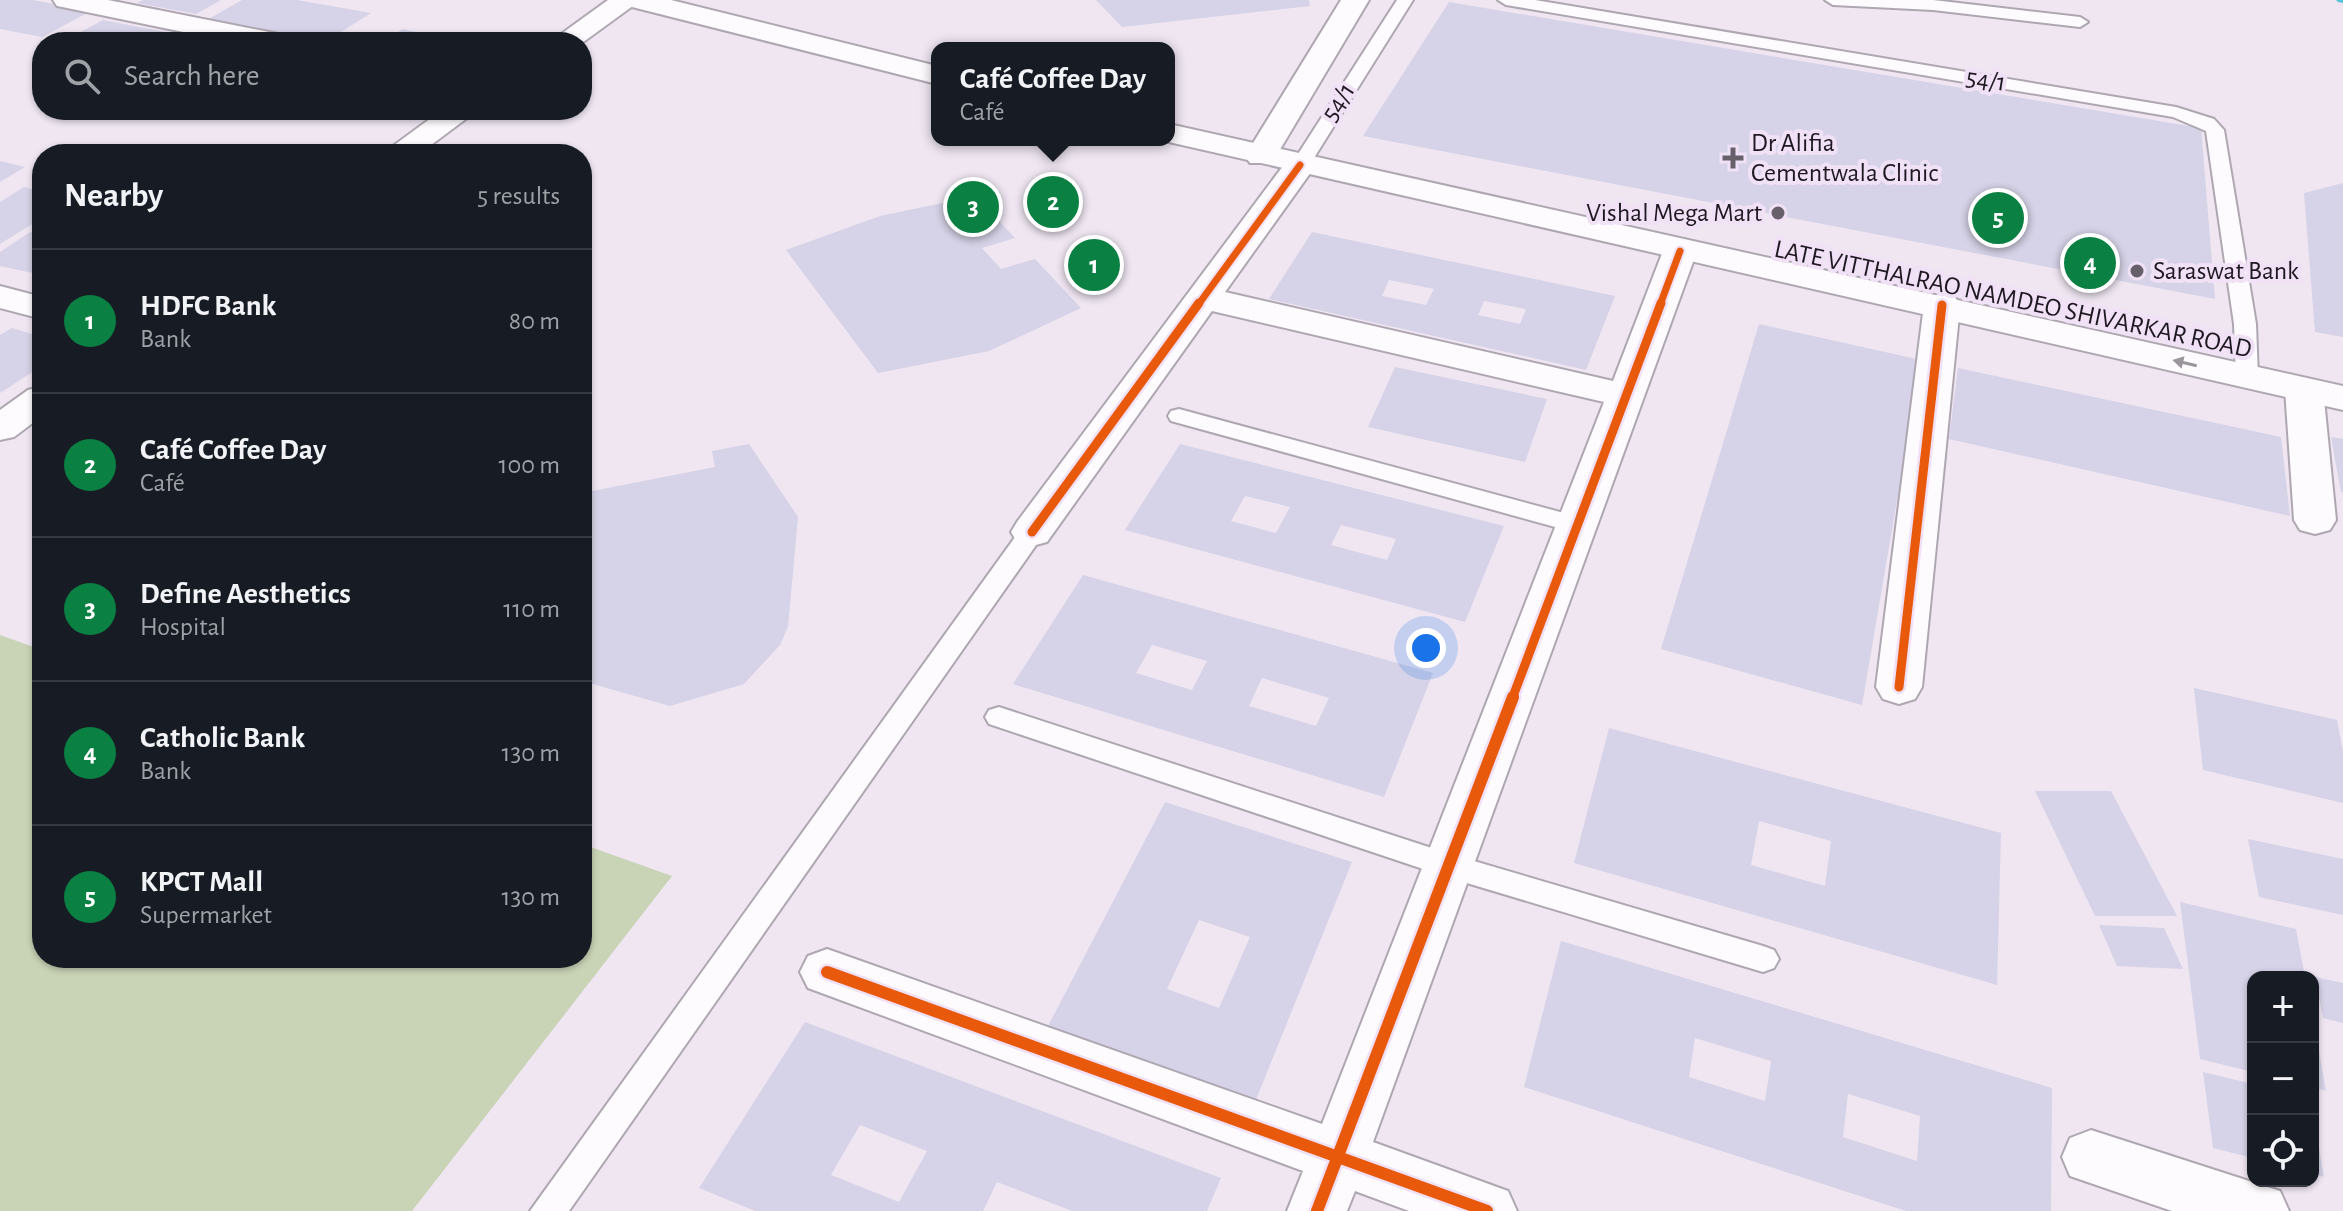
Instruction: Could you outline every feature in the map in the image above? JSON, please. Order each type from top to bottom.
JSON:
[{"type":"street","points":[[67,0],[225,32]]},
{"type":"street","points":[[1266,147],[1355,0]]},
{"type":"street","points":[[652,1],[931,73]]},
{"type":"street","points":[[585,32],[652,1],[931,58]]},
{"type":"street","name":"LATE VITTHALRAO NAMDEO SHIVARKAR ROAD","points":[[1175,116],[1266,147],[1680,251],[2245,363],[2343,368]]},
{"type":"street","points":[[413,144],[448,120]]},
{"type":"street","name":"LATE VITTHALRAO NAMDEO SHIVARKAR ROAD","points":[[1175,134],[1266,147]]},
{"type":"street","points":[[1032,532],[1304,157]]},
{"type":"street","name":"LATE VITTHALRAO NAMDEO SHIVARKAR ROAD","points":[[1304,157],[2245,363],[2304,389],[2343,398]]},
{"type":"street","points":[[1327,1185],[1680,251]]},
{"type":"street","points":[[0,297],[32,305]]},
{"type":"street","points":[[1203,298],[1625,395]]},
{"type":"street","points":[[1899,687],[1942,305]]},
{"type":"street","points":[[2304,389],[2315,520]]},
{"type":"street","points":[[0,428],[32,405]]},
{"type":"street","points":[[827,972],[1327,1185],[1487,1211]]},
{"type":"street","points":[[2091,1157],[2259,1211]]},
{"type":"lane","name":"54/1","points":[[1304,157],[1405,0]]},
{"type":"lane","name":"54/1","points":[[1506,0],[2196,117],[2215,130],[2245,324],[2245,363]]},
{"type":"lane","points":[[1833,0],[1933,5],[2080,22]]},
{"type":"lane","points":[[1179,416],[1577,525]]},
{"type":"lane","points":[[548,1211],[1032,532]]},
{"type":"lane","points":[[999,717],[1450,866],[1763,959]]},
{"type":"green space","points":[[0,635],[32,646],[32,968],[592,968],[592,848],[672,876],[412,1211],[0,1211]]},
{"type":"building","points":[[0,0],[33,0],[91,11],[51,32],[32,32],[32,35],[0,29]]},
{"type":"building","points":[[143,0],[221,0],[196,14],[137,3]]},
{"type":"building","points":[[242,0],[297,0],[371,13],[341,32],[276,32],[207,20]]},
{"type":"building","points":[[1096,0],[1309,0],[1310,6],[1122,27]]},
{"type":"building","points":[[1449,2],[2201,128],[2215,299],[1363,136]]},
{"type":"building","points":[[103,20],[166,32],[81,32]]},
{"type":"building","points":[[0,161],[25,167],[0,182]]},
{"type":"building","points":[[2343,183],[2343,337],[2315,332],[2304,193]]},
{"type":"building","points":[[24,187],[32,189],[32,224],[0,244],[0,202]]},
{"type":"building","points":[[976,196],[1015,238],[982,248],[1001,269],[1035,259],[1081,308],[989,351],[878,373],[786,250],[880,216]]},
{"type":"building","points":[[32,232],[32,273],[0,266],[0,252]]},
{"type":"building","points":[[1312,232],[1615,296],[1586,370],[1269,299]],"holes":[[[1389,280],[1434,289],[1426,305],[1382,296]],[[1484,301],[1526,309],[1520,324],[1478,315]]]},
{"type":"building","points":[[1759,324],[1921,360],[1862,705],[1661,649]]},
{"type":"building","points":[[12,328],[32,334],[32,372],[0,393],[0,335]]},
{"type":"building","points":[[1395,367],[1547,399],[1525,462],[1368,427]]},
{"type":"building","points":[[1958,368],[2281,437],[2290,516],[1949,439]]},
{"type":"building","points":[[2331,437],[2343,439],[2343,492],[2341,492]]},
{"type":"building","points":[[749,444],[798,517],[788,627],[780,645],[744,684],[670,706],[592,684],[592,491],[715,467],[712,451]]},
{"type":"building","points":[[1180,444],[1504,526],[1465,622],[1125,530]],"holes":[[[1245,496],[1290,507],[1276,533],[1231,521]],[[1341,525],[1396,539],[1387,560],[1331,545]]]},
{"type":"building","points":[[1083,575],[1433,673],[1384,797],[1013,684]],"holes":[[[1152,645],[1207,661],[1192,690],[1136,673]],[[1262,678],[1329,698],[1316,726],[1249,706]]]},
{"type":"building","points":[[2194,688],[2337,720],[2343,752],[2343,803],[2203,770]]},
{"type":"building","points":[[1609,728],[2001,833],[1997,985],[1574,863]],"holes":[[[1759,821],[1831,841],[1825,886],[1751,865]]]},
{"type":"building","points":[[2035,791],[2111,791],[2177,916],[2095,916]]},
{"type":"building","points":[[1165,802],[1352,862],[1255,1102],[1047,1028]],"holes":[[[1199,920],[1250,937],[1219,1008],[1167,989]]]},
{"type":"building","points":[[2248,839],[2343,859],[2343,915],[2259,897]]},
{"type":"building","points":[[2180,902],[2296,929],[2304,971],[2247,971],[2247,1071],[2200,1059]]},
{"type":"building","points":[[2099,925],[2164,928],[2183,969],[2117,966]]},
{"type":"building","points":[[1561,941],[2052,1088],[2051,1211],[1906,1211],[1524,1087]],"holes":[[[1695,1038],[1771,1061],[1765,1101],[1689,1077]],[[1848,1094],[1920,1116],[1917,1161],[1843,1137]]]},
{"type":"building","points":[[2319,978],[2343,983],[2343,1023],[2323,1018]]},
{"type":"building","points":[[805,1022],[1221,1178],[1207,1211],[1072,1211],[997,1182],[983,1211],[755,1211],[699,1188]],"holes":[[[860,1125],[927,1151],[899,1202],[831,1175]]]},
{"type":"building","points":[[2319,1051],[2326,1091],[2319,1089]]},
{"type":"building","points":[[2203,1072],[2247,1083],[2247,1156],[2213,1148]]},
{"type":"building","points":[[2319,1148],[2324,1177],[2319,1176]]},
{"type":"cycle path","points":[[1032,532],[1300,165]]},
{"type":"cycle path","points":[[1317,1211],[1680,251]]},
{"type":"cycle path","points":[[1899,687],[1942,305]]},
{"type":"cycle path","points":[[827,972],[1487,1211]]},
{"type":"place","name":"Dr Alifia Cementwala Clinic","points":[[1733,158]]},
{"type":"place","name":"Café Coffee Day","points":[[1053,202]]},
{"type":"place","name":"Define Aesthetics","points":[[973,207]]},
{"type":"place","name":"Vishal Mega Mart","points":[[1778,213]]},
{"type":"place","name":"KPCT Mall","points":[[1998,218]]},
{"type":"place","name":"Catholic Bank","points":[[2090,263]]},
{"type":"place","name":"HDFC Bank","points":[[1094,265]]},
{"type":"place","name":"Saraswat Bank","points":[[2137,271]]}]
